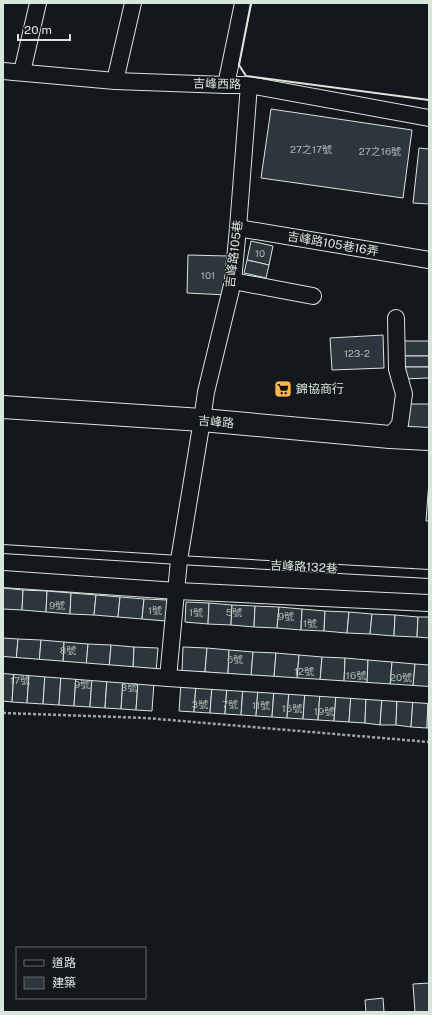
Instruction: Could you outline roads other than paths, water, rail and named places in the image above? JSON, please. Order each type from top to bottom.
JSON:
[{"type":"street","points":[[22,72],[38,3]]},
{"type":"street","points":[[115,81],[132,3]]},
{"type":"street","points":[[226,85],[243,3]]},
{"type":"street","name":"吉峰西路","points":[[3,71],[115,81],[249,85],[429,118]]},
{"type":"street","name":"吉峰路105巷","points":[[202,420],[206,392],[232,280],[238,228],[249,85]]},
{"type":"street","name":"吉峰路105巷16弄","points":[[238,228],[429,260]]},
{"type":"street","points":[[232,280],[313,296]]},
{"type":"street","points":[[390,437],[400,424],[404,394],[397,369],[396,318]]},
{"type":"street","name":"吉峰路","points":[[3,407],[202,420],[390,437],[429,439]]},
{"type":"street","points":[[168,678],[179,560],[202,420]]},
{"type":"street","points":[[3,579],[176,591],[429,603]]},
{"type":"street","points":[[3,665],[168,678],[429,695]]},
{"type":"lane","name":"吉峰路132巷","points":[[3,549],[429,574]]},
{"type":"place","name":"錦協商行","points":[[283,389]]}]
